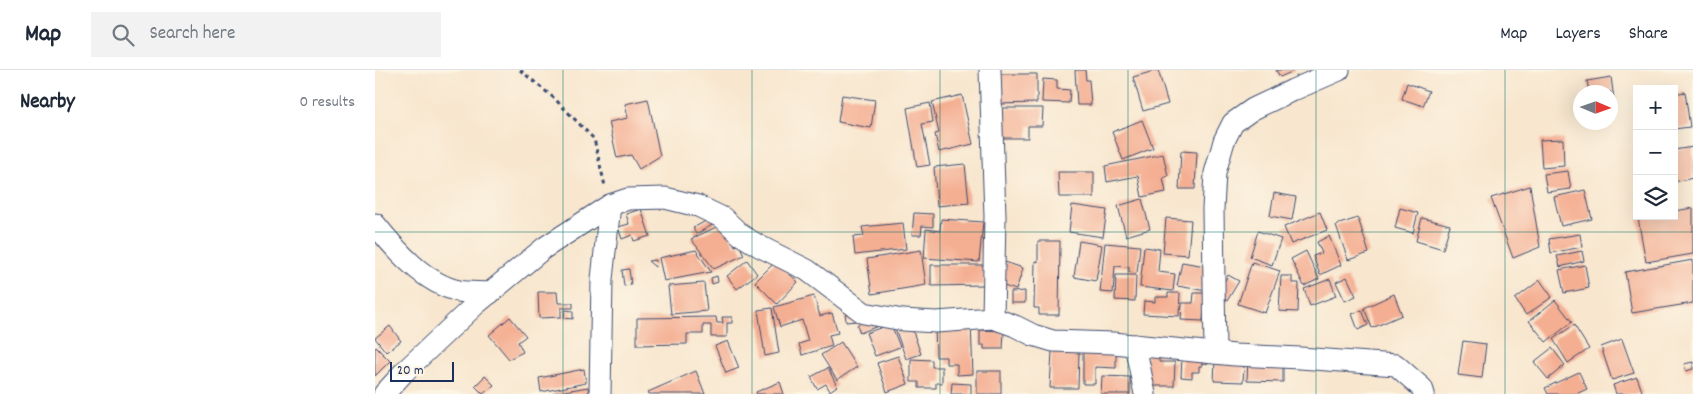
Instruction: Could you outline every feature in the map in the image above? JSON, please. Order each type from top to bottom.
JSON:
[{"type":"street","points":[[990,70],[995,216],[993,318]]},
{"type":"street","points":[[1215,353],[1213,209],[1215,173],[1224,141],[1233,122],[1293,90],[1339,70]]},
{"type":"street","points":[[385,394],[405,371],[490,292],[544,248],[610,205],[628,199],[665,198],[698,206],[723,218],[741,235],[807,270],[864,313],[903,320],[936,322],[993,318],[1033,335],[1053,341],[1135,345],[1215,353],[1396,365],[1422,388],[1424,394]]},
{"type":"street","points":[[600,394],[602,279],[610,205]]},
{"type":"street","points":[[375,224],[397,251],[426,276],[458,291],[490,292]]},
{"type":"street","points":[[1135,345],[1145,394]]},
{"type":"path","points":[[520,70],[554,98],[594,139],[610,205]]},
{"type":"building","points":[[1075,70],[1085,70],[1086,80],[1089,80],[1091,105],[1077,105]]},
{"type":"building","points":[[1158,70],[1168,104],[1143,111],[1133,77]]},
{"type":"building","points":[[1276,70],[1296,70],[1280,77]]},
{"type":"building","points":[[998,74],[1037,74],[1037,103],[998,104]]},
{"type":"building","points":[[1611,77],[1612,85],[1588,85],[1587,81]]},
{"type":"building","points":[[1043,79],[1057,80],[1057,89],[1070,90],[1069,103],[1042,102]]},
{"type":"building","points":[[1407,83],[1429,91],[1423,106],[1402,99]]},
{"type":"building","points":[[1685,92],[1690,127],[1678,128],[1678,93]]},
{"type":"building","points":[[842,95],[875,100],[871,128],[838,122]]},
{"type":"building","points":[[962,95],[973,144],[939,152],[935,134],[939,133],[932,102]]},
{"type":"building","points":[[648,99],[660,156],[639,169],[631,155],[617,158],[609,122],[628,118],[625,104]]},
{"type":"building","points":[[930,103],[933,122],[922,124],[930,165],[917,167],[907,108]]},
{"type":"building","points":[[1001,108],[1043,108],[1042,126],[1028,126],[1028,138],[997,138]]},
{"type":"building","points":[[1142,120],[1153,148],[1123,160],[1112,132]]},
{"type":"building","points":[[1563,139],[1564,166],[1542,168],[1540,140]]},
{"type":"building","points":[[1693,147],[1693,178],[1678,181],[1678,149]]},
{"type":"building","points":[[1181,151],[1197,152],[1195,189],[1179,189]]},
{"type":"building","points":[[1163,154],[1168,176],[1163,178],[1166,192],[1142,197],[1138,176],[1107,182],[1105,166]]},
{"type":"building","points":[[965,164],[969,203],[937,206],[934,167]]},
{"type":"building","points":[[1568,171],[1571,189],[1547,192],[1544,174]]},
{"type":"building","points":[[1058,172],[1094,172],[1094,197],[1059,197]]},
{"type":"building","points":[[1530,186],[1540,247],[1513,258],[1491,198]]},
{"type":"building","points":[[1585,190],[1592,219],[1561,226],[1554,197]]},
{"type":"building","points":[[1274,193],[1296,197],[1292,220],[1270,216]]},
{"type":"building","points":[[1142,199],[1150,229],[1126,236],[1118,206]]},
{"type":"building","points":[[1072,205],[1107,210],[1103,237],[1069,232]]},
{"type":"building","points":[[1400,208],[1418,213],[1413,233],[1395,228]]},
{"type":"building","points":[[1693,208],[1693,254],[1646,262],[1638,220],[1678,220],[1678,210]]},
{"type":"building","points":[[641,209],[650,236],[634,241],[632,235],[622,239],[618,227],[629,224],[626,214]]},
{"type":"building","points":[[1320,212],[1327,230],[1291,244],[1284,227]]},
{"type":"building","points":[[914,213],[933,214],[933,227],[922,226],[921,235],[912,235]]},
{"type":"building","points":[[713,217],[716,223],[696,234],[693,228]]},
{"type":"building","points":[[1166,218],[1191,220],[1188,255],[1163,253]]},
{"type":"building","points":[[1358,218],[1369,253],[1348,260],[1336,225]]},
{"type":"building","points":[[1422,218],[1450,225],[1443,249],[1416,241]]},
{"type":"building","points":[[941,219],[983,222],[979,262],[924,258],[926,229],[940,231]]},
{"type":"building","points":[[725,223],[735,246],[739,244],[744,255],[714,269],[691,239]]},
{"type":"building","points":[[903,223],[906,249],[855,255],[853,237],[864,236],[862,227]]},
{"type":"building","points":[[1258,231],[1281,239],[1272,265],[1250,257]]},
{"type":"building","points":[[1580,234],[1582,247],[1551,253],[1549,239]]},
{"type":"building","points":[[1329,236],[1341,265],[1320,275],[1313,256],[1322,253],[1317,242]]},
{"type":"building","points":[[1038,241],[1060,241],[1059,315],[1039,315],[1039,308],[1034,308],[1035,261],[1038,262]]},
{"type":"building","points":[[1079,241],[1102,245],[1096,281],[1074,277]]},
{"type":"building","points":[[1105,243],[1140,246],[1137,273],[1129,272],[1129,267],[1115,266],[1113,293],[1100,292]]},
{"type":"building","points":[[1144,247],[1160,249],[1158,272],[1175,274],[1173,291],[1140,287]]},
{"type":"building","points":[[696,250],[711,272],[664,281],[659,258]]},
{"type":"building","points":[[921,250],[926,285],[872,294],[867,259]]},
{"type":"building","points":[[1306,251],[1319,279],[1304,286],[1291,259]]},
{"type":"building","points":[[1582,251],[1584,261],[1560,267],[1557,256]]},
{"type":"building","points":[[656,260],[655,267],[648,261]]},
{"type":"building","points":[[747,260],[757,274],[737,289],[727,276]]},
{"type":"building","points":[[1693,260],[1693,303],[1632,313],[1625,272]]},
{"type":"building","points":[[776,261],[798,282],[777,304],[755,282]]},
{"type":"building","points":[[1005,262],[1023,268],[1016,290],[998,284]]},
{"type":"building","points":[[1182,262],[1211,267],[1207,291],[1177,286]]},
{"type":"building","points":[[1252,262],[1280,271],[1265,313],[1238,304]]},
{"type":"building","points":[[931,265],[984,265],[984,285],[931,286]]},
{"type":"building","points":[[1585,265],[1589,288],[1564,293],[1559,270]]},
{"type":"building","points":[[629,269],[631,285],[624,286],[622,270]]},
{"type":"building","points":[[1116,275],[1136,275],[1135,301],[1115,300]]},
{"type":"building","points":[[1228,275],[1239,281],[1227,301],[1217,295]]},
{"type":"building","points":[[717,276],[718,282],[712,284],[711,278]]},
{"type":"building","points":[[1281,276],[1292,276],[1292,283],[1299,283],[1298,312],[1279,311]]},
{"type":"building","points":[[1347,277],[1356,296],[1345,301],[1336,282]]},
{"type":"building","points":[[1330,279],[1336,296],[1310,306],[1304,289]]},
{"type":"building","points":[[1540,280],[1552,297],[1526,315],[1515,299]]},
{"type":"building","points":[[704,283],[707,311],[671,314],[668,286]]},
{"type":"building","points":[[1025,291],[1025,303],[1011,303],[1011,292]]},
{"type":"building","points":[[538,292],[557,292],[558,303],[573,303],[573,308],[561,308],[561,317],[539,318]]},
{"type":"building","points":[[1168,293],[1180,293],[1179,316],[1143,314],[1144,301],[1155,302],[1155,297],[1168,297]]},
{"type":"building","points":[[1194,293],[1205,293],[1203,321],[1181,320],[1182,303],[1193,303]]},
{"type":"building","points":[[1394,294],[1402,315],[1372,328],[1364,308]]},
{"type":"building","points":[[814,296],[820,316],[832,313],[838,333],[829,335],[832,346],[802,355],[799,344],[808,341],[802,320],[780,327],[774,307]]},
{"type":"building","points":[[1555,300],[1572,322],[1546,342],[1529,321]]},
{"type":"building","points":[[772,308],[779,353],[765,356],[758,310]]},
{"type":"building","points":[[565,310],[573,311],[573,319],[564,318]]},
{"type":"building","points":[[1362,310],[1368,325],[1358,330],[1352,314]]},
{"type":"building","points":[[856,311],[857,321],[846,322],[845,312]]},
{"type":"building","points":[[510,317],[526,336],[518,342],[523,352],[509,359],[489,335]]},
{"type":"building","points":[[716,317],[717,323],[723,323],[722,317],[732,317],[732,323],[727,323],[727,337],[711,337],[711,325],[703,325],[703,334],[687,334],[687,344],[637,345],[637,318]]},
{"type":"building","points":[[874,318],[878,326],[860,333],[857,325]]},
{"type":"building","points":[[910,323],[921,354],[906,359],[895,328]]},
{"type":"building","points":[[891,324],[900,347],[875,356],[866,333]]},
{"type":"building","points":[[971,324],[973,374],[957,375],[957,364],[946,364],[946,357],[936,357],[935,325]]},
{"type":"building","points":[[1574,325],[1589,349],[1568,363],[1553,339]]},
{"type":"building","points":[[390,326],[401,341],[386,352],[375,338]]},
{"type":"building","points":[[980,330],[1004,331],[1003,349],[984,349],[984,345],[980,345]]},
{"type":"building","points":[[1622,339],[1634,373],[1612,380],[1601,347]]},
{"type":"building","points":[[728,341],[739,368],[726,373],[715,346]]},
{"type":"building","points":[[1463,341],[1486,344],[1482,378],[1458,375]]},
{"type":"building","points":[[841,342],[857,367],[837,380],[821,355]]},
{"type":"building","points":[[375,348],[390,361],[375,376]]},
{"type":"building","points":[[1552,348],[1565,365],[1548,379],[1534,362]]},
{"type":"building","points":[[1052,351],[1079,352],[1078,388],[1050,388]]},
{"type":"building","points":[[1083,351],[1116,351],[1116,368],[1095,367],[1095,384],[1083,384]]},
{"type":"building","points":[[1147,351],[1159,352],[1159,362],[1175,362],[1174,386],[1146,386]]},
{"type":"building","points":[[898,356],[908,384],[887,392],[877,363]]},
{"type":"building","points":[[1182,356],[1202,357],[1202,366],[1199,366],[1199,372],[1192,372],[1192,378],[1181,377]]},
{"type":"building","points":[[911,359],[932,360],[932,367],[942,367],[942,383],[936,383],[936,388],[919,388],[919,382],[911,382]]},
{"type":"building","points":[[1248,359],[1283,364],[1283,382],[1247,381]]},
{"type":"building","points":[[1215,361],[1244,362],[1243,382],[1214,381]]},
{"type":"building","points":[[1693,362],[1693,369],[1686,371],[1684,364]]},
{"type":"building","points":[[828,368],[837,386],[830,391],[826,384],[817,389],[811,377]]},
{"type":"building","points":[[584,369],[586,383],[541,392],[539,378]]},
{"type":"building","points":[[696,371],[705,394],[649,394],[648,392]]},
{"type":"building","points":[[977,371],[1001,371],[1001,394],[977,394]]},
{"type":"building","points":[[1579,372],[1587,389],[1576,394],[1548,394],[1545,388]]},
{"type":"building","points":[[485,376],[494,385],[483,394],[475,386]]},
{"type":"building","points":[[1102,376],[1130,377],[1130,394],[1101,394]]},
{"type":"building","points":[[1637,377],[1643,394],[1616,394],[1613,385]]},
{"type":"building","points":[[780,382],[784,394],[757,394],[756,392]]},
{"type":"building","points":[[952,383],[971,384],[971,394],[951,394]]},
{"type":"building","points":[[588,387],[589,394],[553,394],[553,393]]}]
